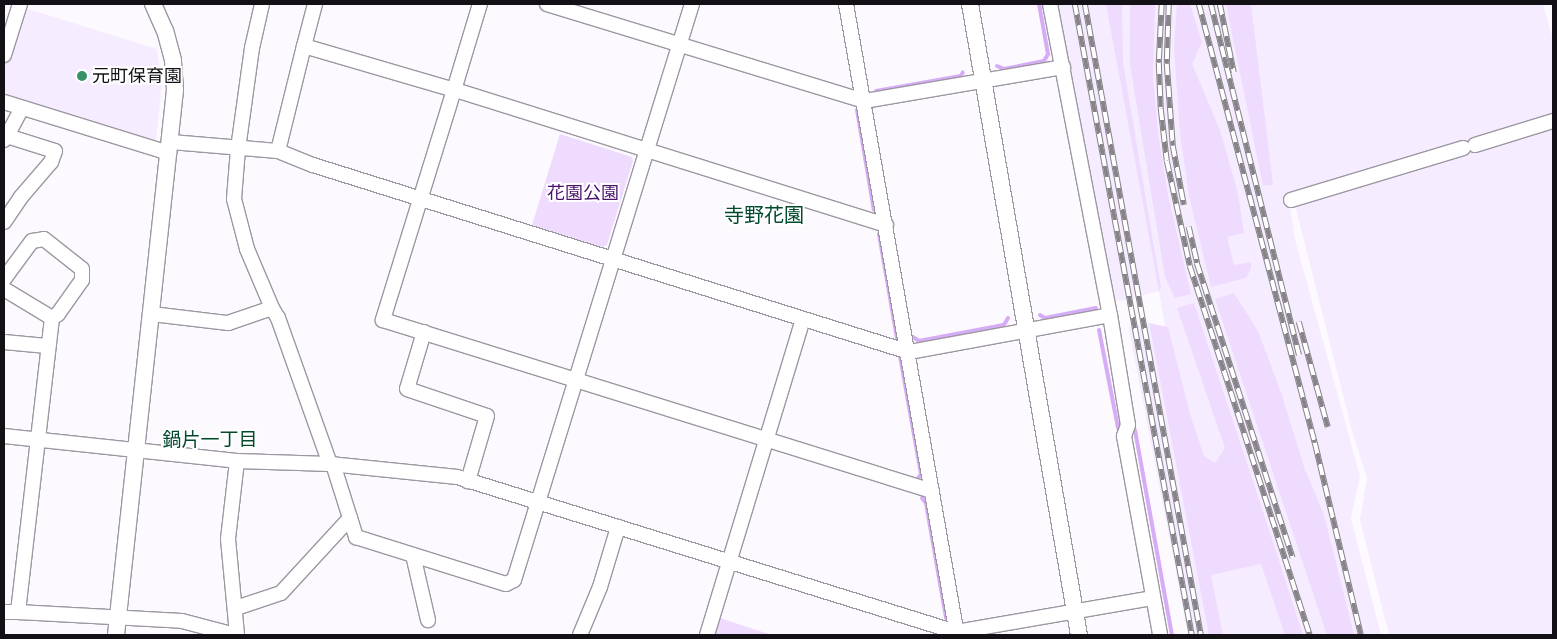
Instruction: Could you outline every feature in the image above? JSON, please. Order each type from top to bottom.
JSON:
[{"type":"street","points":[[4,55],[20,4]]},
{"type":"street","points":[[116,635],[175,90],[173,60],[165,31],[153,4]]},
{"type":"street","points":[[262,4],[252,48],[238,148],[234,199],[247,249],[278,318],[332,464],[356,536],[506,584],[514,580],[692,4]]},
{"type":"street","points":[[278,151],[315,4]]},
{"type":"street","points":[[480,4],[383,320],[932,491]]},
{"type":"street","points":[[547,4],[865,102],[1063,67]]},
{"type":"street","points":[[846,4],[909,352],[956,634]]},
{"type":"street","points":[[970,4],[1079,635]]},
{"type":"street","points":[[1050,4],[1110,315],[1128,425],[1124,436],[1160,635]]},
{"type":"street","points":[[304,46],[646,149],[886,226]]},
{"type":"street","points":[[4,102],[170,148],[238,148],[278,151],[313,165],[909,352],[1110,315]]},
{"type":"street","points":[[4,222],[21,197],[51,162],[54,151],[5,138],[10,126],[22,108]]},
{"type":"street","points":[[1291,200],[1553,121]]},
{"type":"street","points":[[4,279],[32,241],[38,240],[44,240],[82,269],[82,280],[58,314],[52,318],[47,346],[37,440],[11,612],[182,621],[236,635],[236,608],[228,539],[236,461]]},
{"type":"street","points":[[4,289],[52,318]]},
{"type":"street","points":[[152,314],[228,323],[272,308]]},
{"type":"street","points":[[707,635],[803,319]]},
{"type":"street","points":[[424,332],[407,389],[487,416],[468,480]]},
{"type":"street","points":[[4,342],[47,346]]},
{"type":"street","points":[[4,436],[236,461],[332,464],[468,480],[956,634],[1152,598]]},
{"type":"street","points":[[236,608],[281,593],[350,518]]},
{"type":"street","points":[[580,635],[600,586],[618,527]]},
{"type":"street","points":[[414,555],[428,620]]},
{"type":"shaded area","points":[[1055,4],[1543,4],[1553,39],[1553,635],[1389,635],[1360,520],[1367,478],[1352,431],[1296,209],[1288,192],[1295,239],[1360,476],[1351,518],[1381,635],[1223,635],[1187,457],[1159,291],[1122,301],[1110,298]]},
{"type":"shaded area","name":"元町保育園","points":[[25,8],[157,49],[162,83],[156,141],[152,146],[4,99],[4,70]]},
{"type":"shaded area","points":[[1149,323],[1210,635],[1188,635],[1128,327]]},
{"type":"green space","points":[[1106,4],[1122,4],[1123,63],[1161,288],[1159,291]]},
{"type":"green space","points":[[1130,4],[1155,4],[1153,74],[1158,133],[1168,195],[1191,294],[1175,298],[1165,277],[1130,65]]},
{"type":"green space","points":[[1177,4],[1190,4],[1202,42],[1192,64],[1220,130],[1238,193],[1244,233],[1227,237],[1234,265],[1251,262],[1251,269],[1246,278],[1211,287],[1189,196],[1180,133],[1174,48]]},
{"type":"green space","points":[[1226,4],[1251,4],[1273,185],[1263,186]]},
{"type":"green space","name":"花園公園","points":[[560,134],[632,157],[633,161],[607,245],[602,247],[532,225]]},
{"type":"green space","points":[[1234,293],[1258,331],[1281,392],[1304,467],[1324,515],[1354,635],[1327,635],[1215,299]]},
{"type":"green space","points":[[1194,303],[1303,635],[1285,635],[1261,564],[1211,575],[1223,635],[1209,635],[1149,323],[1168,327],[1190,414],[1204,456],[1215,463],[1225,448],[1177,308]]},
{"type":"green space","points":[[720,618],[772,635],[715,635]]},
{"type":"waterway","points":[[997,66],[1004,69],[1044,61],[1048,54],[1039,4]]},
{"type":"waterway","points":[[876,91],[961,76],[963,72]]},
{"type":"waterway","points":[[857,110],[874,210]]},
{"type":"waterway","points":[[879,234],[897,338]]},
{"type":"waterway","points":[[1040,315],[1045,318],[1096,308]]},
{"type":"waterway","points":[[913,337],[919,341],[1004,325],[1008,318]]},
{"type":"waterway","points":[[1099,330],[1118,428]]},
{"type":"waterway","points":[[900,356],[921,474],[919,477]]},
{"type":"waterway","points":[[1135,430],[1172,635]]},
{"type":"waterway","points":[[922,498],[926,503],[946,618]]},
{"type":"railway","points":[[1075,4],[1192,635]]},
{"type":"railway","points":[[1085,4],[1201,635]]},
{"type":"railway","points":[[1162,4],[1159,63],[1161,109],[1167,161],[1190,266],[1310,635]]},
{"type":"railway","points":[[1169,4],[1167,64],[1173,146],[1184,205]]},
{"type":"railway","points":[[1199,4],[1315,443],[1361,635]]},
{"type":"railway","points":[[1211,4],[1299,355]]},
{"type":"railway","points":[[1220,4],[1234,73]]},
{"type":"railway","points":[[1189,227],[1197,263],[1293,558]]},
{"type":"railway","points":[[1299,322],[1328,427]]},
{"type":"place","name":"元町保育園","points":[[82,76]]},
{"type":"district","name":"寺野花園","points":[[764,214]]},
{"type":"district","name":"鍋片一丁目","points":[[210,440]]}]
